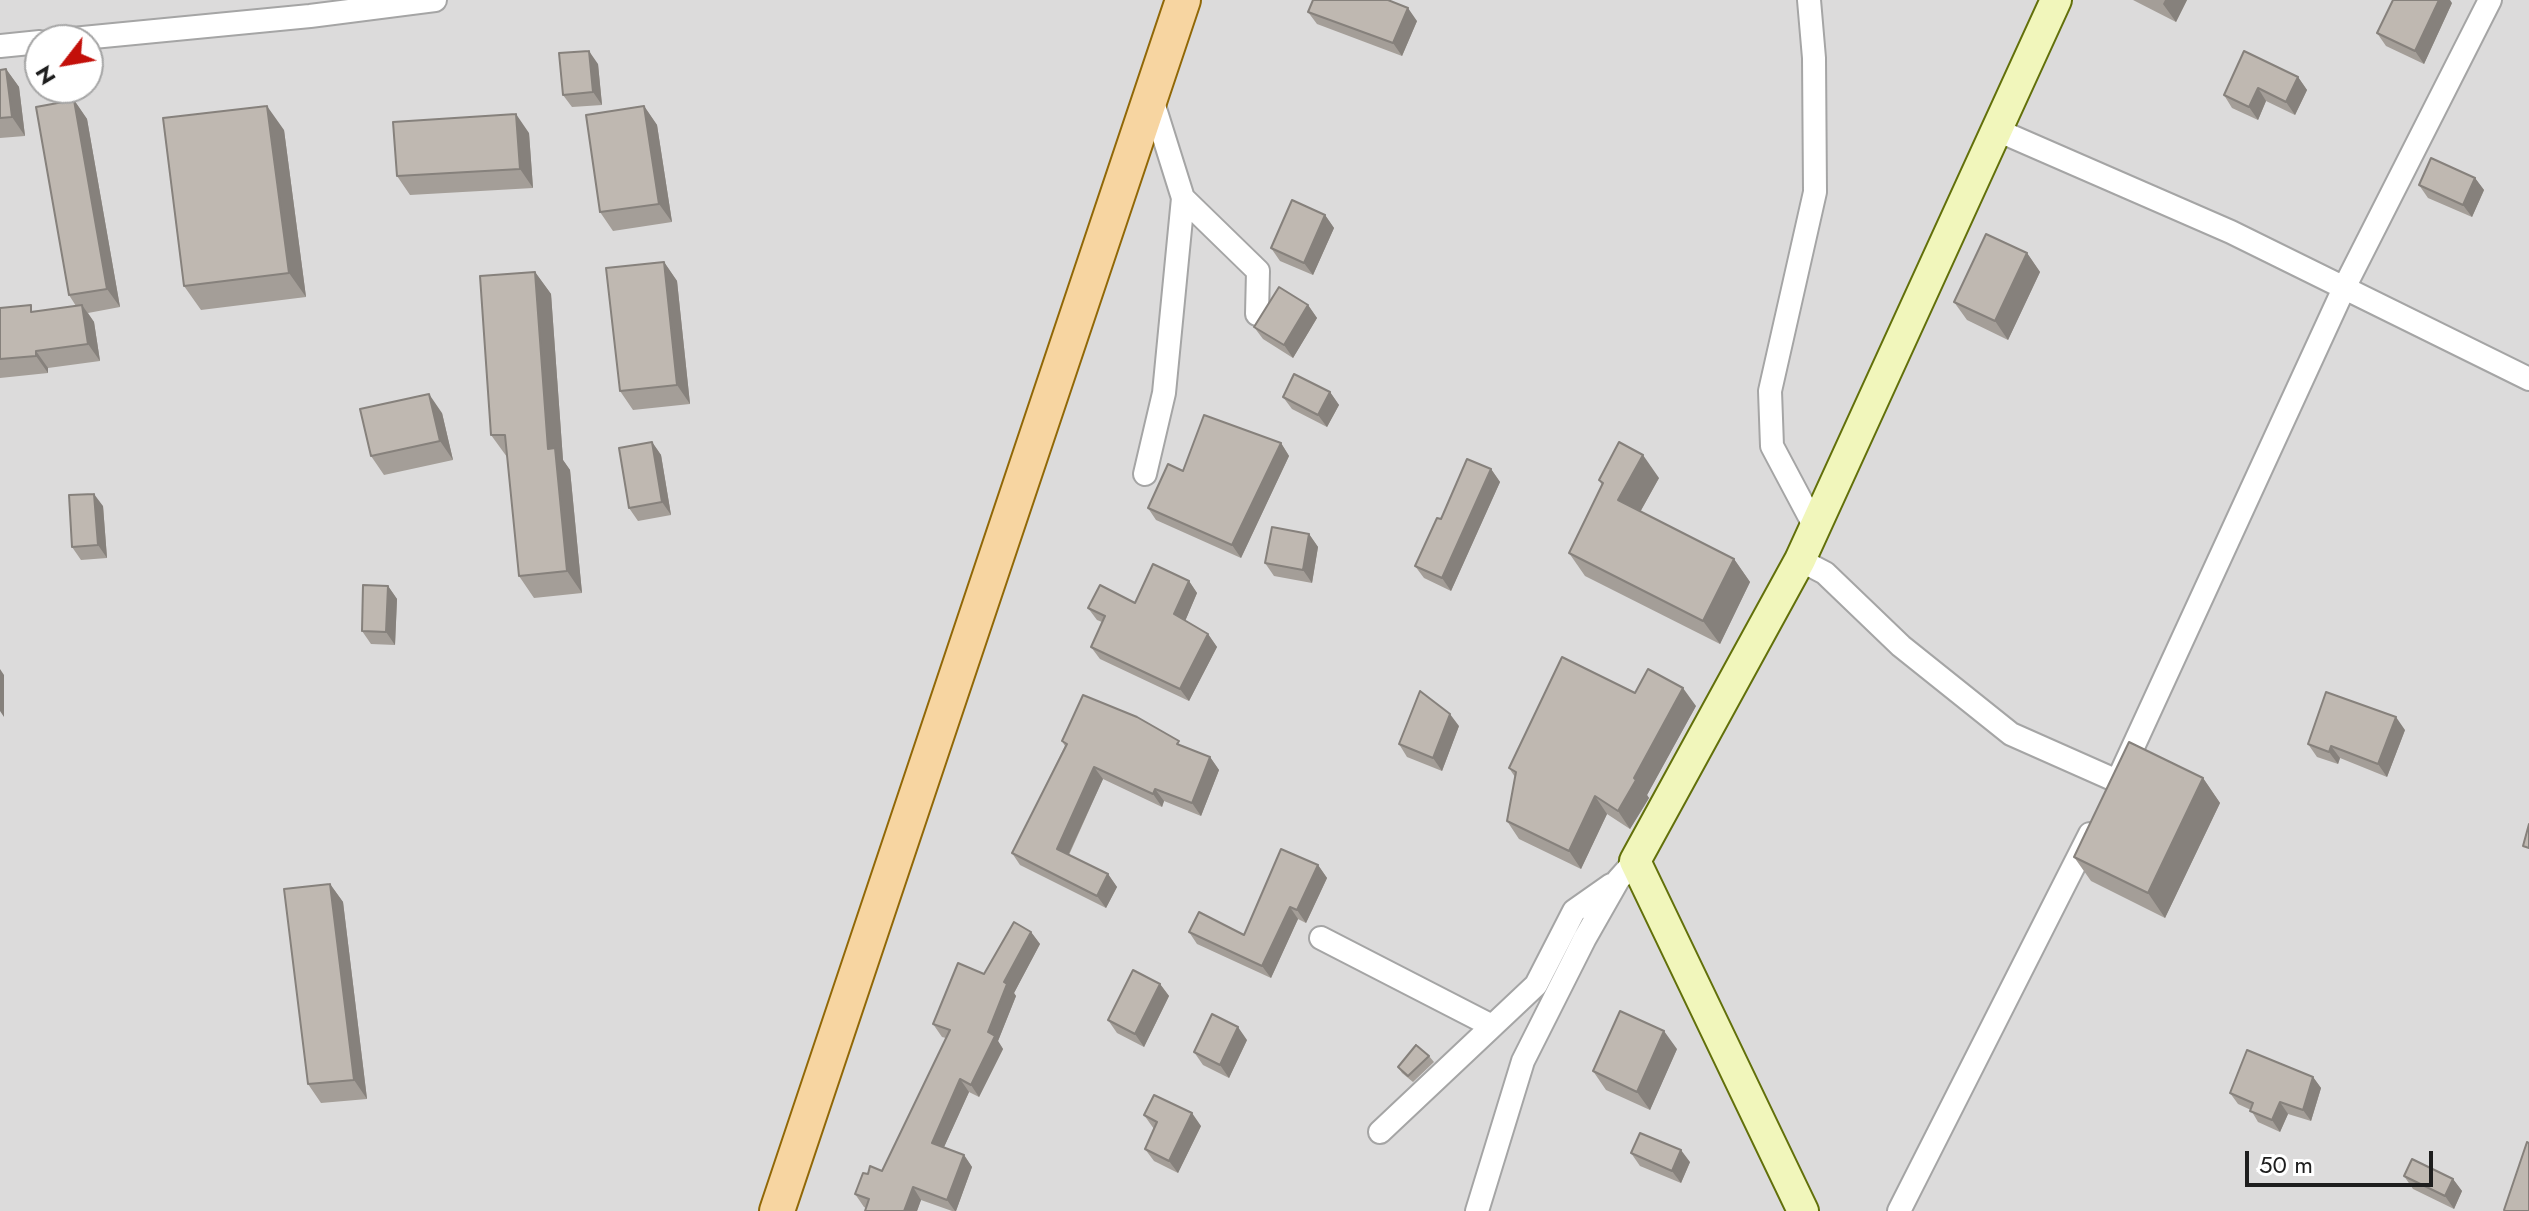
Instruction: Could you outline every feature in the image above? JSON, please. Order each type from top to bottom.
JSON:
[{"type":"main road","points":[[777,1211],[1183,0]]},
{"type":"street","points":[[104,34],[303,8],[435,0]]},
{"type":"street","points":[[1809,0],[1814,58],[1815,192],[1770,391],[1772,446],[1815,527]]},
{"type":"street","points":[[1477,1211],[1523,1061],[1585,938],[1626,871],[1800,560],[2056,0]]},
{"type":"street","points":[[1899,1211],[2110,795],[2345,286],[2490,0]]},
{"type":"street","points":[[0,46],[24,44]]},
{"type":"street","points":[[1145,474],[1164,393],[1183,198],[1151,96]]},
{"type":"street","points":[[1997,130],[2231,232],[2529,379]]},
{"type":"street","points":[[1183,198],[1258,271],[1257,314]]},
{"type":"street","points":[[1800,560],[1825,573],[1901,646],[2011,734],[2110,795]]},
{"type":"street","points":[[1380,1132],[1536,985],[1574,911],[1626,871]]},
{"type":"street","points":[[1626,871],[1803,1211]]},
{"type":"street","points":[[1321,938],[1492,1026]]},
{"type":"shaded area","points":[[0,0],[2529,0],[2529,1211],[0,1211]]},
{"type":"building","points":[[1313,0],[1388,0],[1408,8],[1393,43],[1308,12]]},
{"type":"building","points":[[2393,0],[2439,0],[2415,51],[2377,33]]},
{"type":"building","points":[[589,51],[593,92],[563,95],[559,53]]},
{"type":"building","points":[[2244,51],[2298,77],[2286,102],[2258,88],[2249,107],[2224,95]]},
{"type":"building","points":[[6,69],[12,117],[0,118],[0,70]]},
{"type":"building","points":[[75,104],[107,289],[69,295],[36,107]]},
{"type":"building","points":[[267,106],[289,273],[184,286],[163,118]]},
{"type":"building","points":[[644,106],[659,204],[600,212],[586,115]]},
{"type":"building","points":[[516,114],[520,169],[397,176],[393,122]]},
{"type":"building","points":[[2431,158],[2475,178],[2463,205],[2419,185]]},
{"type":"building","points":[[1292,200],[1325,215],[1304,263],[1271,248]]},
{"type":"building","points":[[1986,234],[2027,253],[1995,321],[1954,302]]},
{"type":"building","points":[[664,262],[677,385],[620,391],[606,268]]},
{"type":"building","points":[[535,272],[548,449],[555,448],[567,571],[519,576],[505,435],[491,435],[480,276]]},
{"type":"building","points":[[1279,287],[1308,305],[1284,345],[1254,327]]},
{"type":"building","points":[[31,305],[31,312],[82,305],[88,344],[36,351],[36,356],[0,359],[0,308]]},
{"type":"building","points":[[1294,374],[1330,392],[1318,415],[1283,397]]},
{"type":"building","points":[[429,394],[440,441],[371,456],[360,409]]},
{"type":"building","points":[[1204,415],[1281,443],[1232,545],[1148,508],[1168,464],[1183,471]]},
{"type":"building","points":[[652,442],[662,502],[629,508],[619,448]]},
{"type":"building","points":[[1619,442],[1643,455],[1618,500],[1734,559],[1703,621],[1569,553],[1603,483],[1599,480]]},
{"type":"building","points":[[1467,459],[1491,469],[1442,578],[1415,566],[1437,518],[1441,519]]},
{"type":"building","points":[[94,494],[98,545],[72,547],[69,495]]},
{"type":"building","points":[[1272,527],[1309,534],[1303,570],[1265,563]]},
{"type":"building","points":[[1153,564],[1189,581],[1174,614],[1208,634],[1180,689],[1091,647],[1105,616],[1088,608],[1100,585],[1135,603]]},
{"type":"building","points":[[363,585],[388,586],[386,632],[362,631]]},
{"type":"building","points":[[1562,657],[1635,693],[1648,669],[1683,688],[1618,811],[1595,796],[1569,851],[1507,821],[1516,772],[1509,768]]},
{"type":"building","points":[[1420,691],[1450,714],[1433,758],[1399,744]]},
{"type":"building","points":[[2326,692],[2396,717],[2378,764],[2331,746],[2329,752],[2308,744]]},
{"type":"building","points":[[1083,695],[1137,717],[1179,741],[1177,744],[1210,757],[1192,803],[1155,789],[1153,794],[1094,767],[1057,849],[1108,874],[1097,896],[1012,853],[1067,744],[1062,741]]},
{"type":"building","points":[[2129,742],[2203,778],[2148,893],[2074,857]]},
{"type":"building","points":[[2529,824],[2529,848],[2523,846]]},
{"type":"building","points":[[1281,849],[1318,865],[1297,910],[1290,907],[1262,966],[1189,932],[1199,912],[1244,935]]},
{"type":"building","points":[[330,884],[354,1080],[308,1084],[284,889]]},
{"type":"building","points":[[1014,922],[1031,932],[1004,982],[1007,984],[988,1032],[995,1036],[971,1085],[960,1079],[932,1143],[964,1155],[947,1200],[913,1187],[904,1211],[865,1211],[869,1199],[855,1194],[863,1173],[868,1174],[870,1166],[882,1171],[950,1030],[933,1024],[958,963],[984,974]]},
{"type":"building","points":[[1133,970],[1160,984],[1135,1034],[1108,1020]]},
{"type":"building","points":[[1620,1011],[1664,1031],[1637,1092],[1593,1071]]},
{"type":"building","points":[[1212,1014],[1238,1027],[1220,1065],[1194,1052]]},
{"type":"building","points":[[1416,1045],[1429,1056],[1408,1076],[1398,1067]]},
{"type":"building","points":[[2247,1050],[2313,1077],[2303,1110],[2280,1102],[2272,1120],[2250,1111],[2253,1103],[2230,1093]]},
{"type":"building","points":[[1154,1095],[1192,1113],[1169,1161],[1145,1149],[1157,1122],[1144,1115]]},
{"type":"building","points":[[1640,1133],[1681,1150],[1672,1171],[1631,1153]]},
{"type":"building","points":[[2527,1142],[2529,1211],[2505,1211],[2504,1210]]},
{"type":"building","points":[[2412,1159],[2453,1179],[2445,1196],[2404,1176]]}]
